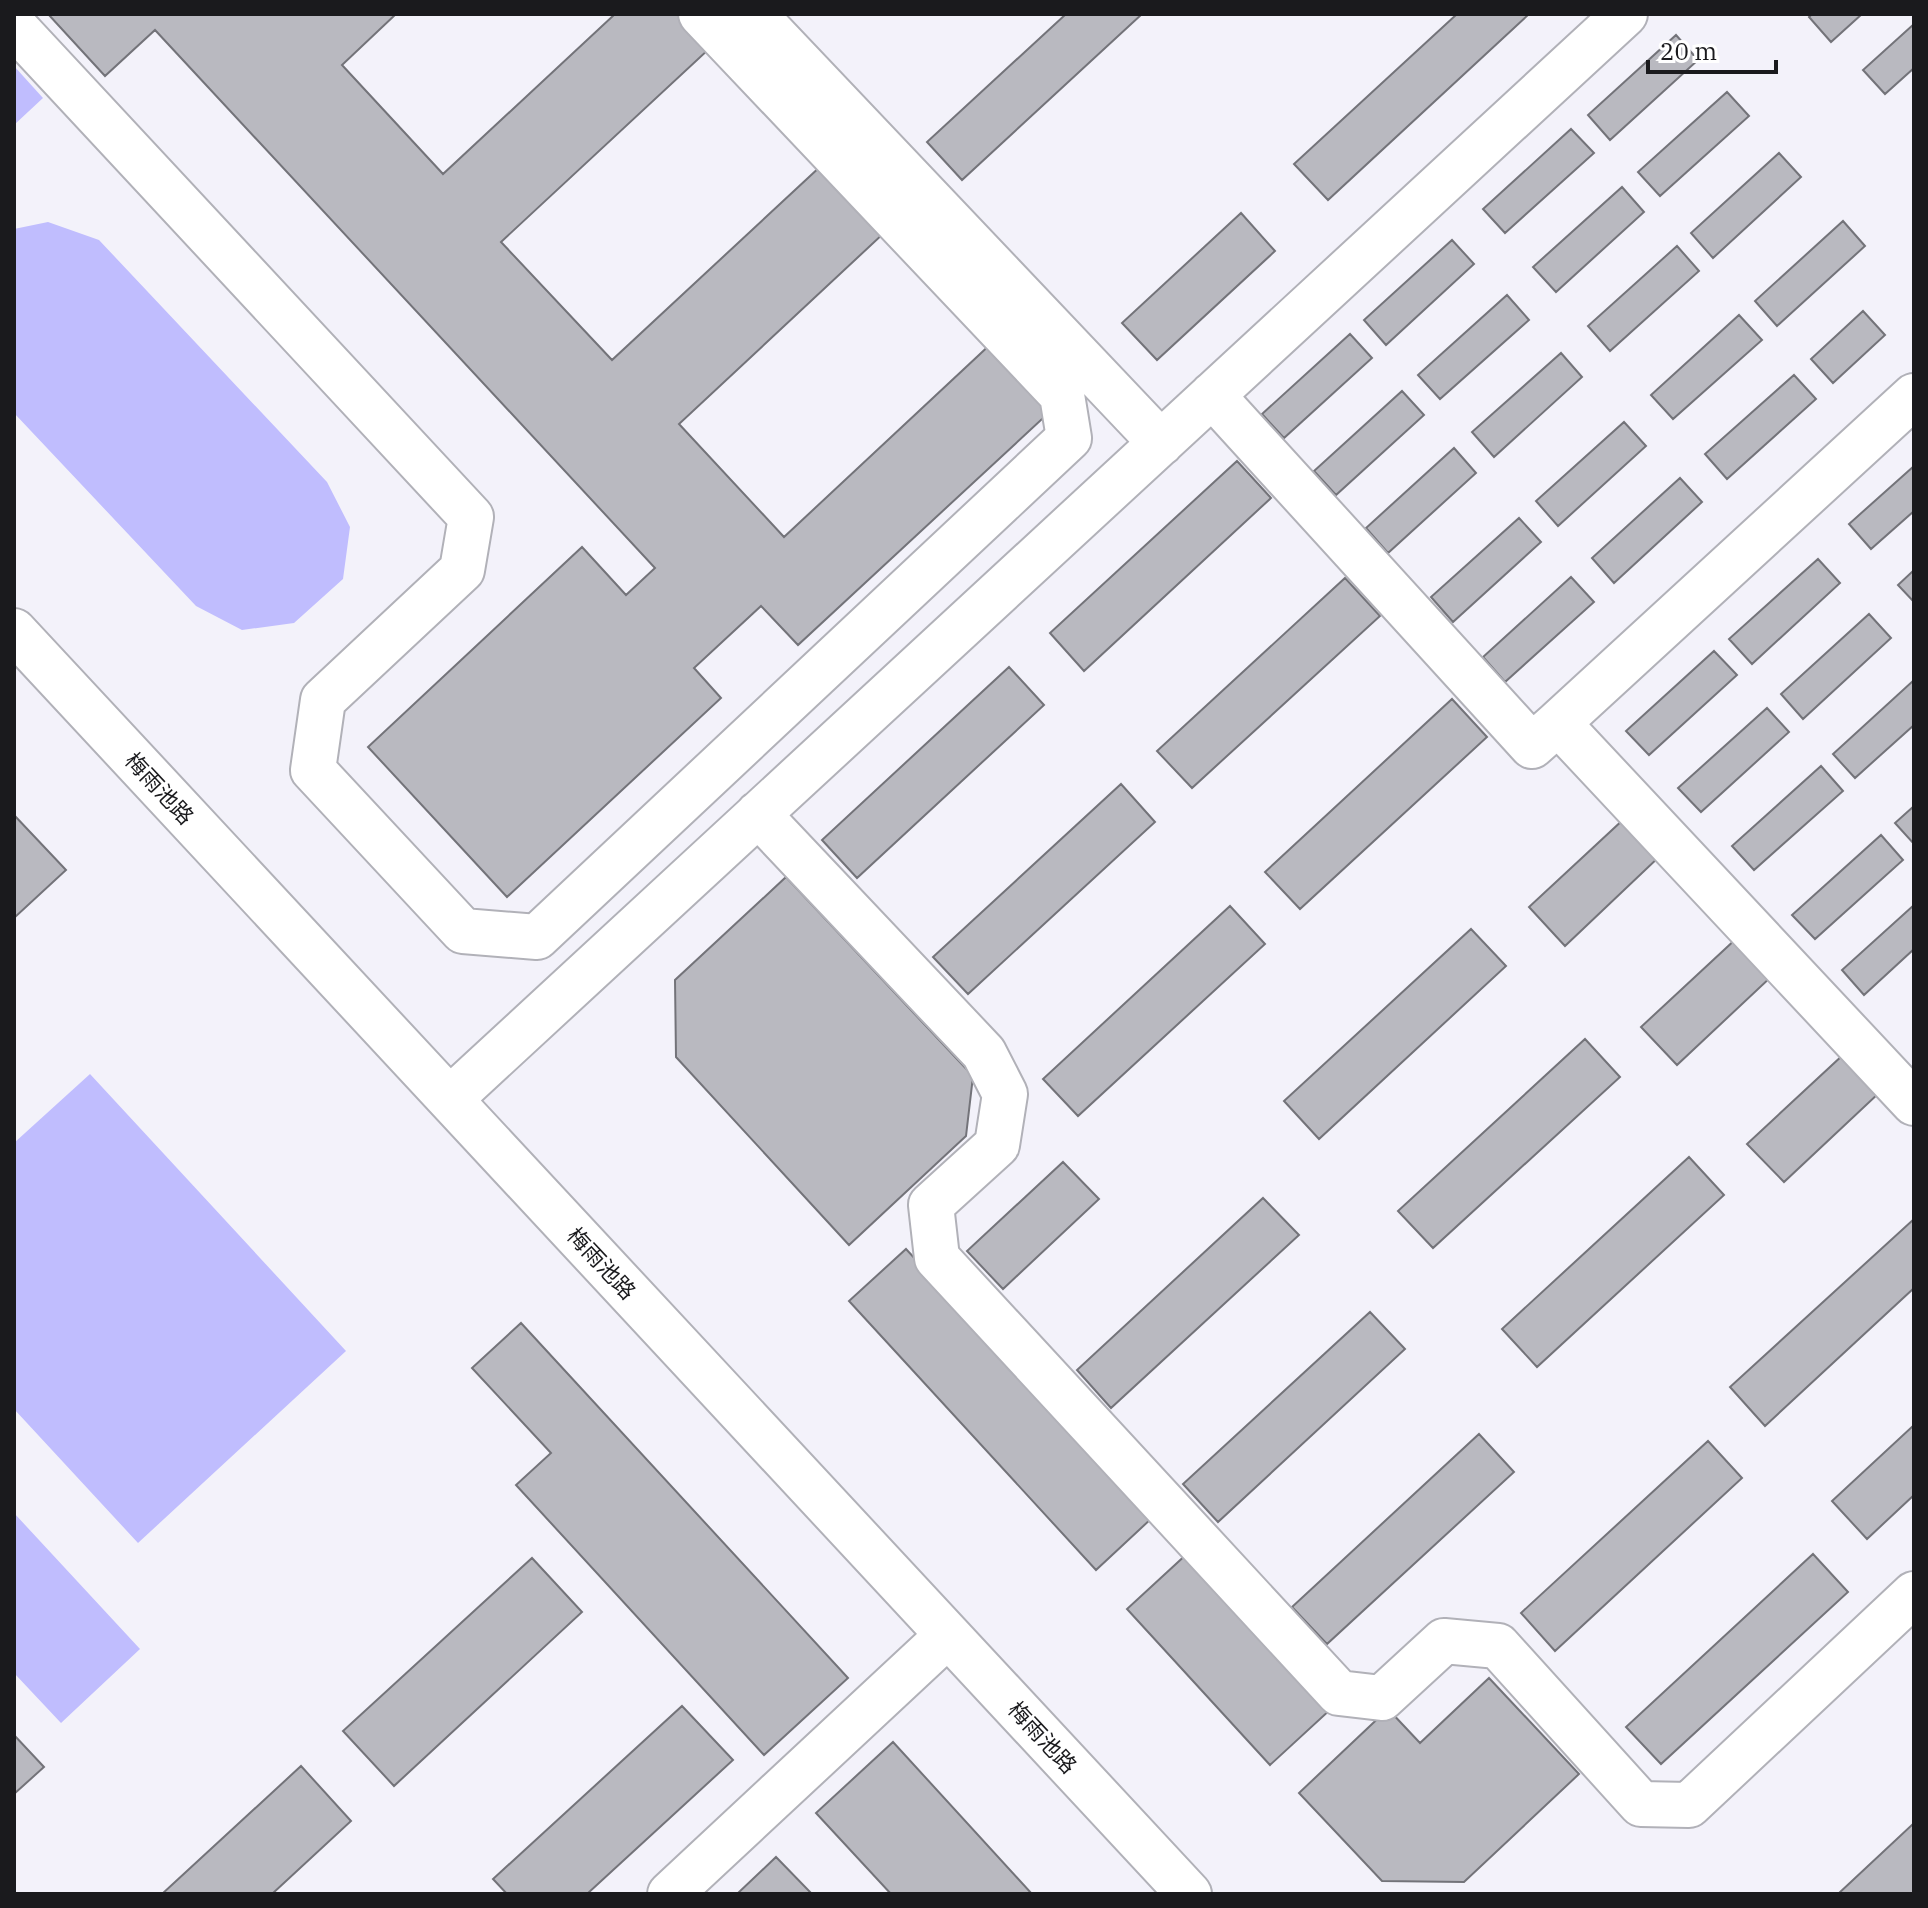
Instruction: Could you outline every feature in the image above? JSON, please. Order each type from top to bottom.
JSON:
[{"type":"street","points":[[14,26],[471,517],[462,570],[323,700],[313,770],[463,931],[537,937],[1069,438],[1062,395],[701,14]]},
{"type":"street","points":[[754,14],[1161,443]]},
{"type":"street","points":[[450,1099],[1625,14]]},
{"type":"street","points":[[1212,395],[1532,746],[1914,396]]},
{"type":"street","name":"梅雨池路","points":[[14,631],[1189,1894]]},
{"type":"street","points":[[1558,723],[1914,1103]]},
{"type":"street","points":[[758,814],[984,1053],[1005,1094],[997,1145],[931,1205],[937,1258],[1339,1693],[1382,1698],[1444,1641],[1498,1646],[1641,1804],[1689,1805],[1914,1594]]},
{"type":"street","points":[[670,1894],[948,1635]]},
{"type":"shaded area","points":[[14,66],[43,98],[14,125]]},
{"type":"shaded area","points":[[48,222],[99,240],[327,482],[350,527],[343,579],[294,623],[242,630],[196,606],[14,413],[14,229]]},
{"type":"shaded area","points":[[90,1074],[346,1351],[138,1543],[14,1409],[14,1143]]},
{"type":"shaded area","points":[[14,1513],[140,1649],[61,1723],[14,1673]]},
{"type":"building","points":[[48,14],[396,14],[342,65],[443,174],[615,14],[678,14],[710,48],[501,242],[612,360],[822,165],[885,232],[679,424],[784,537],[994,341],[1055,407],[798,645],[761,606],[694,668],[721,698],[507,897],[368,747],[582,547],[626,595],[655,568],[155,30],[105,76]]},
{"type":"building","points":[[1066,14],[1142,14],[962,180],[927,142]]},
{"type":"building","points":[[1457,14],[1529,14],[1328,200],[1294,164]]},
{"type":"building","points":[[1812,14],[1862,14],[1831,42],[1809,17]]},
{"type":"building","points":[[1914,24],[1914,68],[1885,94],[1863,70]]},
{"type":"building","points":[[1676,35],[1698,60],[1610,140],[1588,115]]},
{"type":"building","points":[[1727,92],[1749,116],[1660,196],[1638,172]]},
{"type":"building","points":[[1571,129],[1594,153],[1505,233],[1483,209]]},
{"type":"building","points":[[1779,153],[1801,177],[1713,258],[1691,233]]},
{"type":"building","points":[[1622,187],[1644,212],[1556,292],[1533,267]]},
{"type":"building","points":[[1241,213],[1275,251],[1157,360],[1122,323]]},
{"type":"building","points":[[1843,221],[1865,246],[1777,326],[1755,301]]},
{"type":"building","points":[[1452,240],[1474,264],[1386,345],[1364,320]]},
{"type":"building","points":[[1677,246],[1699,271],[1610,351],[1588,326]]},
{"type":"building","points":[[1507,295],[1529,320],[1440,399],[1418,375]]},
{"type":"building","points":[[1863,311],[1885,335],[1833,383],[1811,359]]},
{"type":"building","points":[[1739,315],[1762,340],[1673,419],[1651,395]]},
{"type":"building","points":[[1350,334],[1372,358],[1284,438],[1262,414]]},
{"type":"building","points":[[1561,353],[1582,377],[1494,457],[1472,432]]},
{"type":"building","points":[[1794,375],[1816,399],[1727,479],[1705,454]]},
{"type":"building","points":[[1402,391],[1424,415],[1336,495],[1314,471]]},
{"type":"building","points":[[1624,422],[1646,446],[1558,526],[1536,501]]},
{"type":"building","points":[[1454,448],[1476,473],[1388,553],[1366,528]]},
{"type":"building","points":[[1237,461],[1271,498],[1084,671],[1050,633]]},
{"type":"building","points":[[1914,466],[1914,511],[1871,549],[1849,524]]},
{"type":"building","points":[[1680,478],[1702,502],[1614,583],[1592,558]]},
{"type":"building","points":[[1519,518],[1541,542],[1453,622],[1431,597]]},
{"type":"building","points":[[1818,559],[1840,583],[1752,664],[1729,639]]},
{"type":"building","points":[[1914,570],[1914,602],[1898,585]]},
{"type":"building","points":[[1571,577],[1594,602],[1505,682],[1483,657]]},
{"type":"building","points":[[1345,578],[1380,616],[1192,788],[1157,751]]},
{"type":"building","points":[[1869,614],[1891,638],[1803,719],[1781,694]]},
{"type":"building","points":[[1714,651],[1737,675],[1649,755],[1626,731]]},
{"type":"building","points":[[1009,667],[1044,705],[857,878],[822,840]]},
{"type":"building","points":[[1914,680],[1914,725],[1855,778],[1833,754]]},
{"type":"building","points":[[1452,699],[1487,737],[1300,909],[1265,872]]},
{"type":"building","points":[[1767,708],[1789,732],[1701,812],[1678,788]]},
{"type":"building","points":[[1821,766],[1843,791],[1754,870],[1732,846]]},
{"type":"building","points":[[1121,784],[1155,822],[968,994],[933,957]]},
{"type":"building","points":[[1914,806],[1914,844],[1895,823]]},
{"type":"building","points":[[14,815],[66,870],[14,918]]},
{"type":"building","points":[[1625,818],[1661,855],[1565,946],[1529,907]]},
{"type":"building","points":[[1881,835],[1903,860],[1815,939],[1792,915]]},
{"type":"building","points":[[786,877],[973,1076],[966,1136],[849,1245],[676,1057],[675,980]]},
{"type":"building","points":[[1914,905],[1914,949],[1864,995],[1842,970]]},
{"type":"building","points":[[1230,906],[1265,944],[1078,1116],[1043,1079]]},
{"type":"building","points":[[1471,929],[1506,966],[1319,1139],[1284,1101]]},
{"type":"building","points":[[1738,937],[1773,975],[1677,1065],[1641,1027]]},
{"type":"building","points":[[1585,1039],[1620,1077],[1433,1248],[1398,1211]]},
{"type":"building","points":[[1844,1054],[1880,1092],[1784,1182],[1747,1144]]},
{"type":"building","points":[[1689,1157],[1724,1195],[1537,1367],[1502,1329]]},
{"type":"building","points":[[1063,1162],[1099,1199],[1003,1289],[967,1251]]},
{"type":"building","points":[[1263,1198],[1299,1235],[1111,1408],[1077,1370]]},
{"type":"building","points":[[1914,1219],[1914,1288],[1765,1426],[1730,1387]]},
{"type":"building","points":[[906,1249],[1153,1517],[1096,1570],[849,1301]]},
{"type":"building","points":[[1370,1312],[1405,1349],[1218,1522],[1183,1484]]},
{"type":"building","points":[[521,1323],[848,1678],[764,1755],[516,1485],[551,1453],[472,1368]]},
{"type":"building","points":[[1914,1425],[1914,1495],[1867,1539],[1832,1501]]},
{"type":"building","points":[[1479,1434],[1514,1472],[1327,1644],[1292,1607]]},
{"type":"building","points":[[1708,1441],[1742,1478],[1555,1651],[1521,1613]]},
{"type":"building","points":[[1189,1552],[1332,1708],[1270,1765],[1127,1609]]},
{"type":"building","points":[[1813,1554],[1848,1592],[1661,1764],[1626,1727]]},
{"type":"building","points":[[532,1558],[582,1612],[394,1786],[343,1731]]},
{"type":"building","points":[[1489,1678],[1579,1774],[1464,1882],[1382,1881],[1299,1793],[1388,1709],[1420,1743]]},
{"type":"building","points":[[682,1706],[733,1760],[587,1894],[507,1894],[493,1879]]},
{"type":"building","points":[[14,1735],[44,1767],[14,1794]]},
{"type":"building","points":[[893,1742],[1032,1894],[891,1894],[816,1813]]},
{"type":"building","points":[[301,1766],[351,1821],[272,1894],[162,1894]]},
{"type":"building","points":[[1914,1823],[1914,1894],[1838,1894]]},
{"type":"building","points":[[776,1857],[812,1894],[737,1894]]}]
